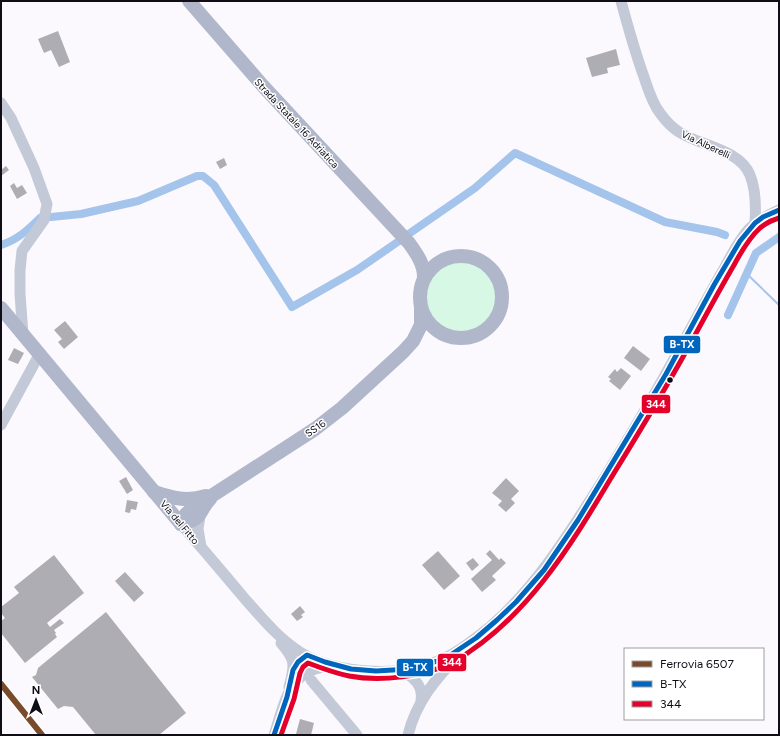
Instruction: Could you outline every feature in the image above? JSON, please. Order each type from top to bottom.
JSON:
[{"type":"main road","name":"Strada Statale 16 Adriatica","points":[[189,1],[263,86],[410,243],[420,259],[424,271],[420,293],[421,308]]},
{"type":"main road","name":"Strada Statale 16 Adriatica","points":[[410,243],[426,254],[439,258],[454,256],[470,257],[484,263],[495,274],[498,281],[502,296],[501,304],[496,318],[486,330],[479,334],[464,338],[442,334]]},
{"type":"main road","points":[[424,277],[432,268],[446,258]]},
{"type":"main road","name":"Via del Fitto","points":[[1,308],[181,524]]},
{"type":"main road","points":[[421,308],[427,320],[442,334]]},
{"type":"main road","name":"SS16","points":[[181,524],[186,514],[192,508],[335,414],[413,341],[419,330],[421,308]]},
{"type":"main road","name":"SS16","points":[[403,352],[423,338],[431,335],[442,334]]},
{"type":"main road","name":"SS16","points":[[154,491],[169,497],[183,500],[198,498],[218,492]]},
{"type":"main road","name":"SS16","points":[[200,516],[206,503],[218,492]]},
{"type":"main road","points":[[181,524],[191,522],[200,516]]},
{"type":"street","name":"Via Alberelli","points":[[621,1],[632,43],[650,95],[658,112],[679,132],[736,158],[744,165],[750,174],[754,186],[755,223]]},
{"type":"street","points":[[1,103],[11,118],[34,168],[47,204],[44,220],[22,251],[20,294],[23,335]]},
{"type":"street","points":[[408,735],[420,705],[431,685],[476,638],[516,602],[544,570],[578,520],[666,374],[734,250],[747,231],[755,223],[763,217],[779,210]]},
{"type":"street","points":[[1,425],[39,355]]},
{"type":"street","name":"SS16","points":[[200,516],[198,529],[202,548]]},
{"type":"street","name":"Via del Fitto","points":[[181,524],[275,633],[306,655],[337,666],[351,669],[369,671],[399,670],[422,666],[449,656],[476,638]]},
{"type":"street","points":[[275,633],[293,658],[293,670],[287,697]]},
{"type":"street","points":[[293,670],[298,662],[306,655],[308,662],[308,677],[357,735]]},
{"type":"street","points":[[274,735],[287,697],[296,680],[308,677],[319,667],[337,666]]},
{"type":"street","points":[[417,682],[419,671],[422,666],[431,676],[431,685]]},
{"type":"street","points":[[399,670],[412,677],[417,682],[422,692],[420,705]]},
{"type":"green space","points":[[461,261],[480,267],[490,277],[496,296],[490,315],[480,325],[461,331],[442,325],[432,315],[426,296],[432,277],[442,267]]},
{"type":"building","points":[[58,31],[70,62],[59,67],[51,50],[44,53],[38,39]]},
{"type":"building","points":[[616,49],[620,65],[607,68],[608,73],[592,77],[586,58]]},
{"type":"building","points":[[224,158],[227,165],[220,169],[216,162]]},
{"type":"building","points":[[6,166],[9,170],[1,176],[1,170]]},
{"type":"building","points":[[14,183],[17,188],[22,185],[27,193],[17,199],[10,186]]},
{"type":"building","points":[[65,321],[78,337],[64,349],[58,342],[62,339],[54,330]]},
{"type":"building","points":[[633,346],[650,359],[641,371],[624,358]]},
{"type":"building","points":[[14,348],[24,353],[18,364],[8,360]]},
{"type":"building","points":[[621,368],[631,376],[620,390],[609,381],[611,379],[608,377],[615,369],[617,372]]},
{"type":"building","points":[[126,477],[133,490],[127,494],[119,481]]},
{"type":"building","points":[[506,478],[519,491],[511,499],[515,503],[506,512],[498,505],[502,501],[492,493]]},
{"type":"building","points":[[127,500],[138,502],[136,510],[131,509],[130,513],[125,512]]},
{"type":"building","points":[[490,550],[499,560],[501,558],[506,563],[492,576],[496,580],[482,592],[471,579],[492,560],[486,554]]},
{"type":"building","points":[[438,551],[460,576],[444,590],[422,565]]},
{"type":"building","points":[[54,555],[84,593],[47,623],[50,627],[60,619],[64,623],[54,630],[57,637],[25,663],[1,633],[1,621],[5,618],[1,613],[1,607],[19,593],[14,587]]},
{"type":"building","points":[[473,558],[479,565],[472,571],[466,563]]},
{"type":"building","points":[[125,572],[144,593],[134,602],[115,581]]},
{"type":"building","points":[[300,606],[305,612],[301,615],[303,617],[297,621],[291,614]]},
{"type":"building","points":[[106,612],[186,713],[159,735],[96,735],[73,707],[64,706],[58,709],[32,677],[36,675],[38,668]]},
{"type":"building","points":[[300,719],[314,723],[311,735],[296,734]]},
{"type":"waterway","points":[[410,233],[475,188],[515,153],[665,222],[717,232],[725,235]]},
{"type":"waterway","points":[[51,217],[81,214],[138,201],[197,176],[203,176],[214,185],[292,307],[357,270],[399,241]]},
{"type":"waterway","points":[[1,245],[22,234],[40,218]]},
{"type":"waterway","points":[[728,315],[756,253],[779,237]]},
{"type":"waterway","points":[[747,274],[779,305]]},
{"type":"rail line","name":"6507","points":[[1,684],[42,735]]},
{"type":"transit line","name":"B-TX","points":[[274,735],[287,697],[293,670],[298,662],[307,655],[325,662],[351,669],[376,671],[410,669],[432,663],[449,656],[476,638],[516,602],[544,570],[578,520],[666,374],[714,285],[740,241],[755,223],[763,217],[779,210]]},
{"type":"transit line","name":"344","points":[[281,735],[294,699],[300,673],[303,667],[308,663],[323,669],[361,678],[388,678],[416,675],[453,662],[479,645],[502,626],[524,604],[562,556],[579,530],[664,390],[739,255],[752,236],[760,228],[779,218]]}]
